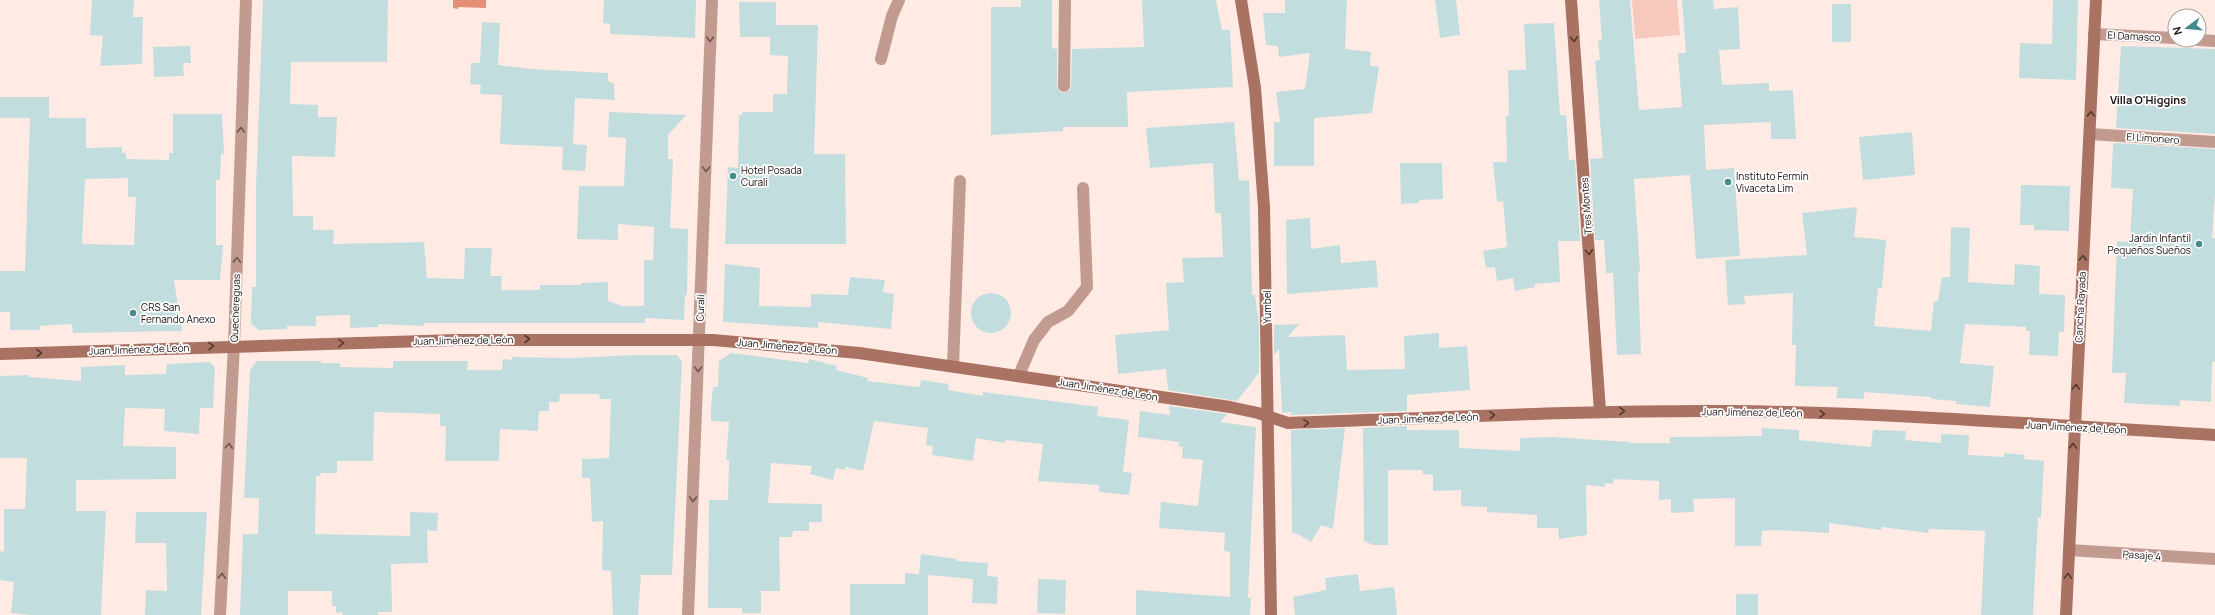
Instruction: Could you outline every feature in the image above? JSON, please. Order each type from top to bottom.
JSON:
[{"type":"main road","name":"Yumbel","points":[[1241,0],[1255,88],[1260,141],[1266,284],[1271,615]]},
{"type":"main road","name":"Tres Montes","points":[[1571,0],[1600,411]]},
{"type":"main road","name":"Cancha Rayada","points":[[2066,615],[2073,426],[2090,134],[2096,0]]},
{"type":"main road","name":"Juan Jiménez de León","points":[[0,354],[234,345],[457,340],[699,340],[776,344],[851,352],[953,366],[1230,407],[1258,413],[1288,423],[1600,411],[1803,413],[2073,426],[2215,435]]},
{"type":"street","name":"Quechereguas","points":[[220,615],[234,345],[246,0]]},
{"type":"street","name":"Curalí","points":[[688,615],[712,0]]},
{"type":"street","points":[[881,59],[892,16],[899,0]]},
{"type":"street","points":[[1064,86],[1065,0]]},
{"type":"street","name":"El Damasco","points":[[2094,34],[2167,38]]},
{"type":"street","name":"El Limonero","points":[[2090,134],[2215,142]]},
{"type":"street","points":[[953,366],[960,181]]},
{"type":"street","points":[[1019,376],[1034,340],[1048,322],[1068,311],[1087,287],[1082,188]]},
{"type":"street","name":"Pasaje 4","points":[[2069,550],[2215,559]]},
{"type":"shaded area","points":[[453,0],[486,0],[486,8],[453,8]]},
{"type":"shaded area","points":[[1632,0],[1677,0],[1680,35],[1635,39]]},
{"type":"building","points":[[92,0],[134,0],[133,17],[143,17],[142,64],[100,66],[103,36],[90,35]]},
{"type":"building","points":[[263,0],[388,0],[387,62],[291,62],[290,104],[318,105],[318,117],[337,117],[335,157],[292,156],[293,216],[313,216],[313,230],[334,230],[333,244],[424,242],[427,278],[464,279],[465,248],[492,248],[490,276],[502,276],[501,290],[540,290],[540,285],[581,285],[581,283],[608,282],[608,301],[622,306],[644,306],[644,260],[653,260],[654,227],[618,224],[618,240],[577,239],[579,186],[624,186],[626,138],[608,137],[609,112],[686,115],[668,135],[668,159],[673,159],[670,228],[688,229],[687,295],[685,295],[684,320],[645,318],[645,323],[424,323],[424,326],[378,324],[378,327],[350,328],[350,315],[316,316],[316,326],[287,326],[287,329],[259,330],[251,324],[252,287],[256,287],[256,188]]},
{"type":"building","points":[[604,0],[696,0],[695,38],[610,34],[610,24],[603,23]]},
{"type":"building","points":[[1021,0],[1052,0],[1052,48],[1057,49],[1057,86],[1060,92],[1064,93],[1070,90],[1071,86],[1072,49],[1144,47],[1142,0],[1216,0],[1222,30],[1230,30],[1233,87],[1127,92],[1128,127],[1063,127],[1063,131],[991,135],[991,7],[1021,7]]},
{"type":"building","points":[[1285,0],[1347,0],[1345,49],[1371,52],[1370,66],[1379,67],[1372,113],[1314,118],[1314,166],[1274,166],[1274,122],[1280,122],[1276,92],[1305,89],[1310,53],[1279,57],[1278,46],[1266,45],[1263,13],[1285,13]]},
{"type":"building","points":[[1435,0],[1456,0],[1460,35],[1440,38]]},
{"type":"building","points":[[1599,0],[1630,0],[1639,110],[1682,107],[1678,53],[1686,53],[1682,0],[1713,0],[1714,9],[1738,7],[1740,49],[1719,50],[1722,85],[1769,83],[1769,91],[1793,90],[1796,139],[1771,139],[1771,122],[1704,125],[1706,170],[1734,168],[1740,256],[1696,259],[1690,175],[1634,179],[1640,271],[1638,272],[1641,354],[1617,355],[1613,273],[1606,273],[1604,240],[1595,240],[1590,159],[1603,158],[1595,61],[1600,60],[1598,41],[1602,40]]},
{"type":"building","points":[[2053,0],[2078,0],[2076,80],[2019,78],[2020,43],[2052,44]]},
{"type":"building","points":[[739,2],[776,2],[776,25],[818,25],[814,154],[845,154],[846,244],[725,244],[728,167],[738,168],[739,115],[742,115],[742,112],[773,112],[773,94],[787,94],[788,56],[770,55],[770,37],[740,37]]},
{"type":"building","points":[[1832,4],[1851,4],[1851,42],[1832,42]]},
{"type":"building","points":[[482,22],[500,23],[498,65],[531,69],[608,73],[608,81],[614,84],[615,100],[575,98],[573,144],[587,145],[585,171],[562,170],[563,147],[500,144],[502,95],[480,94],[481,85],[470,84],[471,63],[480,63]]},
{"type":"building","points":[[1554,23],[1560,115],[1566,115],[1569,160],[1575,160],[1580,241],[1558,241],[1560,282],[1534,284],[1535,287],[1515,291],[1513,278],[1497,281],[1495,267],[1486,268],[1483,251],[1507,247],[1503,201],[1497,202],[1493,162],[1507,162],[1506,116],[1509,116],[1508,70],[1526,70],[1524,24]]},
{"type":"building","points":[[190,46],[191,63],[183,63],[184,76],[154,77],[153,47]]},
{"type":"building","points":[[2121,46],[2215,49],[2215,134],[2116,128]]},
{"type":"building","points":[[0,97],[49,97],[49,118],[86,118],[86,148],[122,147],[122,153],[126,153],[126,159],[169,160],[169,153],[173,153],[173,114],[222,114],[224,154],[221,154],[220,180],[216,180],[216,245],[223,245],[220,280],[174,280],[182,331],[73,333],[72,324],[40,326],[40,330],[10,330],[10,312],[0,312],[0,271],[25,271],[30,118],[0,118]],"holes":[[[128,178],[128,197],[136,197],[134,245],[82,244],[85,179]]]},
{"type":"building","points":[[1234,122],[1239,181],[1249,180],[1252,295],[1255,295],[1259,325],[1259,373],[1237,401],[1168,390],[1166,369],[1118,374],[1115,335],[1169,330],[1166,283],[1184,282],[1182,258],[1223,257],[1221,213],[1215,213],[1213,163],[1150,168],[1146,128]]},
{"type":"building","points":[[1912,132],[1915,175],[1863,180],[1859,137]]},
{"type":"building","points":[[2115,143],[2215,149],[2215,194],[2212,238],[2215,238],[2215,362],[2212,362],[2211,402],[2180,400],[2180,406],[2124,403],[2126,373],[2112,373],[2117,241],[2130,242],[2133,189],[2111,188],[2113,145]]},
{"type":"building","points":[[1400,163],[1442,163],[1443,199],[1419,200],[1419,203],[1401,204]]},
{"type":"building","points":[[2021,185],[2070,186],[2069,231],[2034,230],[2034,225],[2020,225]]},
{"type":"building","points":[[1857,207],[1854,237],[1886,240],[1882,288],[1878,288],[1874,326],[1931,331],[1934,301],[1938,301],[1942,277],[1950,277],[1951,227],[1970,228],[1968,282],[2014,285],[2015,264],[2040,266],[2039,294],[2065,295],[2064,332],[2059,332],[2058,356],[2029,355],[2030,331],[2026,331],[2026,327],[1965,324],[1960,363],[1994,366],[1990,407],[1956,404],[1956,401],[1931,399],[1931,397],[1864,392],[1864,399],[1836,398],[1838,387],[1795,386],[1796,345],[1792,345],[1793,293],[1744,296],[1745,304],[1728,305],[1725,260],[1807,255],[1802,213]]},
{"type":"building","points":[[1310,218],[1311,249],[1340,245],[1341,263],[1376,260],[1378,287],[1287,294],[1286,220]]},
{"type":"building","points":[[725,264],[760,268],[759,306],[811,307],[811,294],[848,295],[850,277],[885,280],[883,292],[894,294],[891,329],[818,322],[818,328],[723,322]]},
{"type":"building","points":[[991,293],[999,295],[1005,299],[1009,305],[1011,313],[1009,321],[1005,327],[999,331],[991,333],[983,331],[977,327],[973,321],[971,313],[973,305],[977,299],[983,295]]},
{"type":"building","points":[[1299,324],[1288,337],[1345,335],[1347,370],[1405,369],[1404,336],[1439,333],[1439,348],[1467,346],[1470,390],[1407,395],[1407,411],[1291,415],[1291,412],[1282,413],[1279,349],[1274,355],[1274,325]]},
{"type":"building","points":[[731,353],[808,363],[809,359],[837,366],[836,370],[868,378],[867,381],[920,387],[921,380],[949,384],[948,390],[983,396],[983,392],[1098,407],[1097,416],[1129,420],[1123,472],[1132,473],[1129,495],[1099,492],[1099,485],[1038,481],[1043,444],[1005,440],[1005,443],[976,438],[973,461],[932,455],[933,446],[926,445],[928,428],[874,421],[863,471],[846,467],[845,470],[836,468],[833,480],[810,474],[812,466],[771,463],[768,503],[822,504],[822,522],[809,522],[809,531],[793,531],[792,537],[779,537],[780,591],[761,591],[761,613],[742,613],[742,608],[708,608],[709,500],[728,500],[729,460],[726,460],[729,422],[711,421],[711,407],[713,387],[718,387],[719,361]]},
{"type":"building","points":[[677,355],[682,362],[672,575],[641,575],[638,615],[613,615],[611,571],[602,570],[603,521],[592,522],[590,478],[582,478],[582,459],[609,458],[611,399],[600,399],[599,394],[560,394],[559,402],[549,402],[549,411],[539,411],[538,431],[500,429],[499,461],[445,461],[446,426],[440,426],[440,414],[374,412],[373,461],[337,461],[337,473],[320,473],[321,476],[316,476],[315,534],[410,536],[410,512],[438,513],[437,531],[427,530],[428,563],[391,564],[392,612],[378,612],[378,615],[343,615],[342,612],[336,613],[336,606],[332,606],[332,591],[288,591],[288,615],[240,615],[243,534],[258,534],[259,498],[244,498],[250,370],[257,361],[321,361],[321,363],[340,363],[340,367],[393,368],[393,361],[468,361],[467,370],[502,370],[503,359],[512,360],[512,357],[571,358]]},
{"type":"building","points":[[210,362],[215,368],[213,408],[200,408],[199,434],[164,431],[165,409],[125,408],[123,446],[176,447],[176,479],[76,480],[76,511],[106,511],[101,615],[33,615],[11,613],[14,582],[0,580],[0,551],[4,552],[4,509],[25,509],[27,458],[0,458],[0,376],[29,375],[29,377],[81,381],[81,367],[125,365],[125,375],[166,374],[167,364]]},
{"type":"building","points":[[1169,406],[1227,414],[1220,422],[1256,427],[1248,598],[1251,598],[1250,615],[1136,615],[1136,590],[1230,597],[1230,552],[1224,551],[1225,533],[1159,528],[1161,502],[1198,506],[1203,460],[1182,458],[1183,447],[1178,446],[1179,442],[1138,437],[1140,411],[1170,415]]},
{"type":"building","points":[[1407,426],[1407,430],[1459,430],[1459,448],[1520,451],[1520,438],[1552,437],[1630,443],[1670,443],[1670,437],[1762,436],[1762,428],[1799,430],[1799,440],[1871,447],[1873,430],[1906,431],[1905,440],[1941,443],[1941,434],[1969,435],[1968,455],[2004,457],[2004,453],[2025,455],[2024,459],[2044,461],[2041,518],[2038,518],[2033,615],[1981,615],[1985,531],[1929,529],[1928,533],[1882,527],[1881,530],[1829,523],[1829,533],[1775,530],[1762,531],[1761,546],[1735,546],[1735,498],[1693,499],[1694,512],[1671,513],[1671,499],[1659,500],[1659,481],[1614,479],[1613,484],[1605,483],[1605,487],[1586,485],[1587,535],[1559,539],[1558,528],[1537,528],[1537,515],[1487,512],[1487,507],[1461,506],[1461,490],[1433,491],[1433,475],[1423,474],[1422,470],[1388,470],[1388,545],[1373,545],[1364,541],[1363,428]]},
{"type":"building","points":[[1345,428],[1333,529],[1321,525],[1311,542],[1298,534],[1292,533],[1291,430]]},
{"type":"building","points":[[136,512],[207,512],[201,615],[145,615],[146,590],[167,591],[166,543],[135,543]]},
{"type":"building","points":[[921,554],[957,559],[957,561],[988,563],[987,576],[998,577],[997,604],[972,603],[973,579],[928,575],[928,615],[850,615],[850,584],[905,584],[905,573],[927,575],[919,574]]},
{"type":"building","points":[[1358,574],[1360,591],[1394,587],[1397,615],[1295,615],[1293,597],[1326,590],[1325,578]]},
{"type":"building","points":[[1038,579],[1066,580],[1065,614],[1037,613]]},
{"type":"building","points":[[1736,594],[1758,594],[1758,615],[1736,615]]},
{"type":"place","name":"Hotel Posada Curali","points":[[733,176]]},
{"type":"place","name":"Instituto Fermín Vivaceta Lim","points":[[1728,182]]},
{"type":"place","name":"Jardín Infantil Pequeños Sueños","points":[[2199,244]]},
{"type":"place","name":"CRS San Fernando Anexo","points":[[133,313]]},
{"type":"district","name":"Villa O'Higgins","points":[[2148,99]]}]
